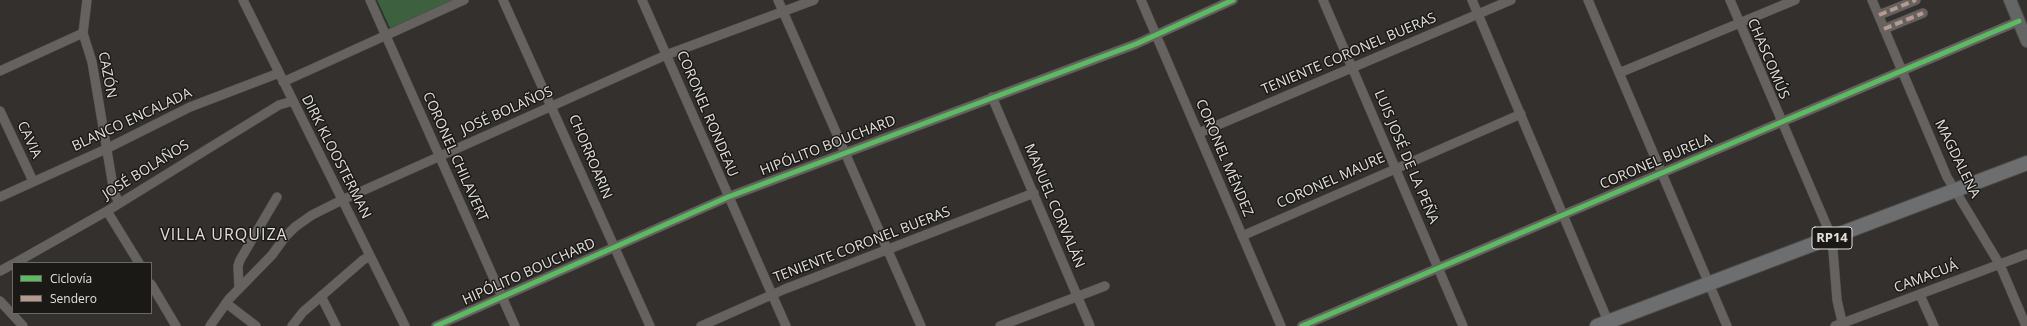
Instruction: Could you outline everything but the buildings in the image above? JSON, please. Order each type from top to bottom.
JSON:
[{"type":"main road","points":[[2010,0],[2027,41]]},
{"type":"main road","name":"RP14","points":[[1605,325],[1709,283],[1832,238],[2027,163]]},
{"type":"street","name":"CAZÓN","points":[[87,0],[83,33],[92,62],[114,192],[119,203]]},
{"type":"street","name":"DIRK KLOOSTERMAN","points":[[243,0],[405,326]]},
{"type":"street","name":"CORONEL CHILAVERT","points":[[370,0],[515,326]]},
{"type":"street","name":"BLANCO ENCALADA","points":[[0,197],[106,149],[190,106],[281,77],[385,35],[464,0]]},
{"type":"street","name":"CHORROARIN","points":[[503,0],[650,326]]},
{"type":"street","name":"CORONEL RONDEAU","points":[[642,0],[786,326]]},
{"type":"street","points":[[778,0],[921,326]]},
{"type":"street","name":"JOSÉ BOLAÑOS","points":[[210,326],[226,303],[272,255],[295,227],[312,215],[439,156],[666,55],[814,0]]},
{"type":"street","name":"CORONEL MÉNDEZ","points":[[1141,0],[1281,326]]},
{"type":"street","name":"HIPÓLITO BOUCHARD","points":[[436,326],[728,197],[1136,44],[1232,0]]},
{"type":"street","name":"LUIS JOSÉ DE LA PEÑA","points":[[1323,0],[1463,326]]},
{"type":"street","points":[[1472,0],[1563,215],[1605,325]]},
{"type":"street","name":"TENIENTE CORONEL BUERAS","points":[[1199,133],[1510,0]]},
{"type":"street","points":[[1588,0],[1727,326]]},
{"type":"street","name":"CHASCOMÚS","points":[[1730,0],[1832,238],[1836,300],[1840,325]]},
{"type":"street","points":[[1619,74],[1795,0]]},
{"type":"street","name":"MAGDALENA","points":[[1872,0],[1954,191],[2000,265],[2026,326]]},
{"type":"street","points":[[1879,16],[1916,0]]},
{"type":"street","points":[[1884,28],[1924,13]]},
{"type":"street","name":"CORONEL BURELA","points":[[1302,326],[2019,21]]},
{"type":"street","points":[[0,71],[83,33]]},
{"type":"street","name":"MANUEL CORVALÁN","points":[[992,97],[1090,326]]},
{"type":"street","name":"JOSÉ BOLAÑOS","points":[[18,262],[107,211],[279,105],[293,101]]},
{"type":"street","name":"CAVIA","points":[[0,111],[33,181]]},
{"type":"street","name":"CORONEL MAURE","points":[[1242,236],[1520,114]]},
{"type":"street","name":"TENIENTE CORONEL BUERAS","points":[[701,326],[772,294],[887,251],[1034,193]]},
{"type":"street","points":[[239,289],[238,266],[240,260],[277,197]]},
{"type":"street","points":[[107,211],[138,262]]},
{"type":"street","name":"CAMACUÁ","points":[[1840,325],[2027,254]]},
{"type":"street","points":[[292,326],[303,312],[363,260],[370,256]]},
{"type":"street","name":"JOSÉ BOLAÑOS","points":[[0,271],[12,265]]},
{"type":"street","points":[[152,286],[176,326]]},
{"type":"street","points":[[1000,326],[1105,286]]},
{"type":"street","points":[[1920,295],[1934,326]]},
{"type":"street","points":[[321,296],[336,326]]},
{"type":"street","points":[[0,301],[23,326]]},
{"type":"street","points":[[226,303],[256,326]]},
{"type":"green space","points":[[377,0],[454,0],[390,28]]},
{"type":"marked path","points":[[1879,15],[1916,0]]},
{"type":"marked path","points":[[1884,29],[1923,13]]},
{"type":"cycle path","points":[[436,326],[728,197],[1136,44],[1233,0]]},
{"type":"cycle path","points":[[1302,326],[2019,21]]},
{"type":"district","name":"VILLA URQUIZA","points":[[224,235]]}]
